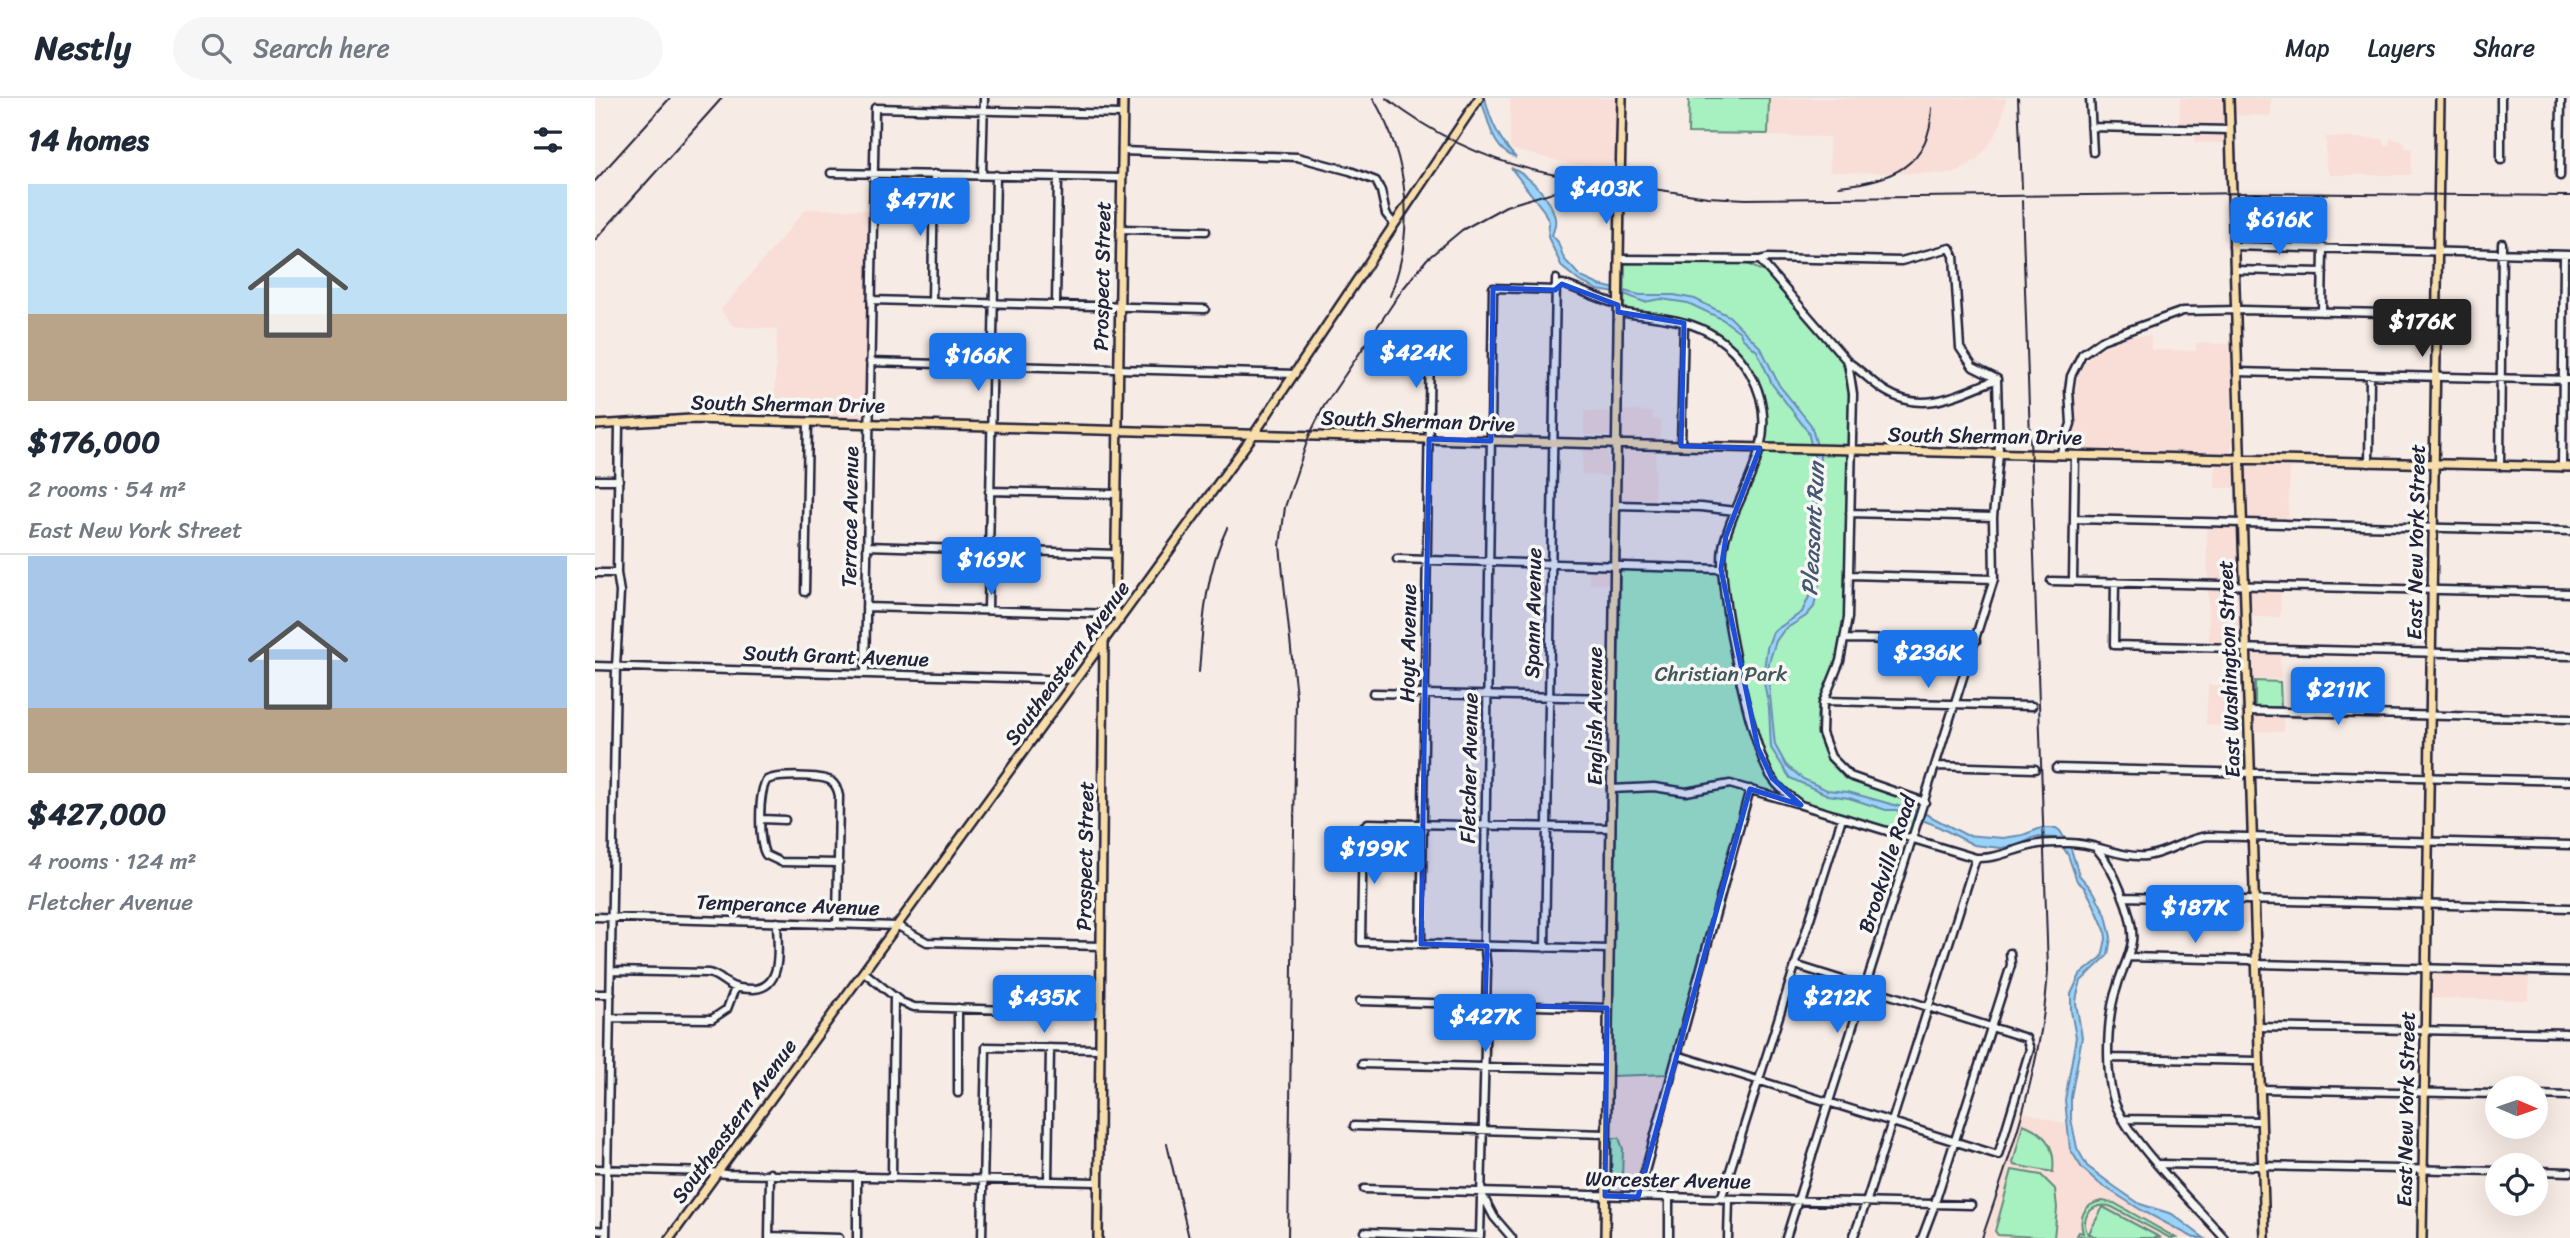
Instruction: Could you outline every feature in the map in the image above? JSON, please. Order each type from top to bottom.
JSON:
[{"type":"main road","name":"Prospect Street","points":[[1117,618],[1116,494],[1123,98]]},
{"type":"main road","name":"Southeastern Avenue","points":[[670,1238],[1104,642],[1117,618],[1254,434],[1479,98]]},
{"type":"main road","points":[[1620,181],[1622,98]]},
{"type":"main road","name":"East Washington Street","points":[[2229,98],[2265,1238]]},
{"type":"main road","name":"East New York Street","points":[[2422,1238],[2440,98]]},
{"type":"main road","name":"English Avenue","points":[[1605,1238],[1620,193]]},
{"type":"main road","name":"South Sherman Drive","points":[[595,425],[691,419],[2566,467]]},
{"type":"main road","name":"Prospect Street","points":[[1098,1238],[1104,642]]},
{"type":"street","points":[[982,175],[984,98]]},
{"type":"street","points":[[2090,98],[2093,152]]},
{"type":"street","points":[[2501,98],[2501,160]]},
{"type":"street","points":[[2560,176],[2561,98]]},
{"type":"street","name":"Terrace Avenue","points":[[865,674],[875,108],[983,111]]},
{"type":"street","points":[[983,111],[1122,114]]},
{"type":"street","points":[[2091,127],[2230,130]]},
{"type":"street","points":[[1122,151],[1297,157],[1336,167],[1376,181],[1386,214],[1394,224]]},
{"type":"street","points":[[831,173],[1121,178]]},
{"type":"street","points":[[932,302],[934,174]]},
{"type":"street","points":[[988,610],[996,176]]},
{"type":"street","points":[[1056,305],[1058,177]]},
{"type":"street","points":[[1120,229],[1206,231]]},
{"type":"street","points":[[2500,466],[2503,243]]},
{"type":"street","points":[[2233,246],[2567,255],[2566,467]]},
{"type":"street","points":[[1619,259],[1901,261],[1923,257],[1948,247],[1952,251],[1960,348],[1973,367],[1997,379]]},
{"type":"street","points":[[2322,312],[2323,248]]},
{"type":"street","points":[[1760,260],[1848,362],[1888,393],[1917,402],[1942,401],[1997,379]]},
{"type":"street","points":[[2234,270],[2323,272]]},
{"type":"street","points":[[1556,290],[1559,281],[1618,306],[1703,330],[1721,340],[1750,372],[1763,409],[1760,448],[1724,542],[1721,569],[1739,670],[1758,748],[1772,779],[1801,805]]},
{"type":"street","name":"Fletcher Avenue","points":[[1364,1233],[1481,1236],[1487,968],[1485,824],[1493,288],[1556,290]]},
{"type":"street","name":"Spann Avenue","points":[[1545,948],[1556,290]]},
{"type":"street","points":[[871,300],[1205,309]]},
{"type":"street","points":[[2060,455],[2071,421],[2071,376],[2080,357],[2089,347],[2102,340],[2183,312],[2235,310],[2436,314]]},
{"type":"street","points":[[1681,446],[1684,323]]},
{"type":"street","name":"Hoyt Avenue","points":[[1421,944],[1430,341]]},
{"type":"street","points":[[870,362],[1295,374]]},
{"type":"street","points":[[1848,362],[1853,388],[1845,639],[1840,661],[1824,701],[1822,736],[1838,766],[1860,781],[1924,806]]},
{"type":"street","points":[[2237,372],[2566,379]]},
{"type":"street","points":[[2369,463],[2370,375]]},
{"type":"street","name":"Brookville Road","points":[[1786,1238],[1994,579],[1993,517],[1999,454],[1997,379]]},
{"type":"street","points":[[805,592],[808,422]]},
{"type":"street","points":[[595,1230],[606,1234],[616,667],[620,592],[617,573],[619,424]]},
{"type":"street","points":[[2073,581],[2075,456]]},
{"type":"street","points":[[595,480],[618,480]]},
{"type":"street","points":[[989,491],[1116,494]]},
{"type":"street","points":[[1615,505],[1701,507],[1735,511]]},
{"type":"street","points":[[1850,513],[1993,517]]},
{"type":"street","points":[[2074,519],[2570,531]]},
{"type":"street","points":[[867,546],[1116,554]]},
{"type":"street","points":[[1397,559],[1721,569]]},
{"type":"street","points":[[595,573],[617,573]]},
{"type":"street","points":[[1849,575],[1994,579]]},
{"type":"street","points":[[2051,580],[2570,593]]},
{"type":"street","points":[[2115,582],[2114,645],[2570,656]]},
{"type":"street","points":[[866,607],[988,610],[1117,618]]},
{"type":"street","points":[[1845,639],[1976,641]]},
{"type":"street","name":"South Grant Avenue","points":[[595,666],[1076,680]]},
{"type":"street","points":[[1373,693],[1612,698]]},
{"type":"street","points":[[1824,701],[2032,706]]},
{"type":"street","points":[[2248,711],[2570,719]]},
{"type":"street","points":[[1937,766],[2035,769]]},
{"type":"street","points":[[2056,768],[2570,781]]},
{"type":"street","points":[[837,924],[839,863],[839,796],[834,784],[820,778],[774,777],[767,781],[762,789],[761,845],[769,858],[780,862],[839,863]]},
{"type":"street","points":[[1611,789],[1657,787],[1686,792],[1730,784],[1976,858],[1999,857],[2033,845],[2048,843],[2087,843],[2130,855],[2147,856],[2201,837],[2570,845]]},
{"type":"street","points":[[1638,1197],[1750,789]]},
{"type":"street","points":[[1728,1238],[1725,1199],[1758,1081],[1842,818]]},
{"type":"street","points":[[762,819],[785,820]]},
{"type":"street","points":[[1608,949],[1361,942],[1361,868],[1365,824],[1381,822],[1610,828]]},
{"type":"street","points":[[2096,847],[2123,897],[2130,915],[2132,931],[2128,957],[2112,1006],[2112,1093],[2122,1119],[2224,1238]]},
{"type":"street","points":[[1853,1238],[1976,858]]},
{"type":"street","points":[[2123,897],[2570,908]]},
{"type":"street","name":"Temperance Avenue","points":[[595,918],[898,926],[927,942],[1101,946]]},
{"type":"street","points":[[611,971],[710,973],[735,988],[756,989],[767,984],[776,970],[777,922]]},
{"type":"street","points":[[1921,1238],[2011,965],[2010,953]]},
{"type":"street","points":[[2128,957],[2259,964],[2570,972]]},
{"type":"street","points":[[1677,1055],[1998,1155],[2030,1048],[2026,1038],[1795,965]]},
{"type":"street","points":[[864,972],[894,996],[914,1007],[1101,1013]]},
{"type":"street","points":[[610,1018],[712,1019],[727,1009],[735,988]]},
{"type":"street","points":[[595,994],[611,995]]},
{"type":"street","points":[[892,1177],[894,996]]},
{"type":"street","points":[[1360,1001],[1607,1008]]},
{"type":"street","points":[[958,1008],[958,1093]]},
{"type":"street","points":[[2258,1027],[2570,1033]]},
{"type":"street","points":[[982,1238],[986,1047],[1100,1049]]},
{"type":"street","points":[[1048,1181],[1050,1048]]},
{"type":"street","points":[[2110,1058],[2259,1061]]},
{"type":"street","points":[[1362,1064],[1607,1070]]},
{"type":"street","points":[[2260,1089],[2485,1094]]},
{"type":"street","points":[[2548,1095],[2570,1096]]},
{"type":"street","points":[[2122,1119],[2261,1121]]},
{"type":"street","points":[[1354,1126],[1606,1134]]},
{"type":"street","points":[[2159,1164],[2485,1171]]},
{"type":"street","points":[[595,1169],[1098,1181]]},
{"type":"street","points":[[2548,1171],[2570,1172]]},
{"type":"street","points":[[770,1174],[769,1237],[839,1238]]},
{"type":"street","points":[[857,1176],[857,1238]]},
{"type":"street","name":"Worcester Avenue","points":[[1364,1189],[1971,1205]]},
{"type":"street","points":[[1482,1193],[1494,1217],[1512,1238]]},
{"type":"street","points":[[1669,1198],[1669,1238]]},
{"type":"highlighted area","points":[[1562,284],[1618,305],[1618,312],[1684,323],[1681,446],[1760,448],[1726,536],[1721,569],[1758,748],[1772,778],[1801,805],[1750,789],[1638,1197],[1605,1196],[1607,1008],[1485,1005],[1487,946],[1421,944],[1429,439],[1491,441],[1493,288],[1555,290]]},
{"type":"shaded area","points":[[1510,98],[1618,98],[1616,166],[1575,165],[1510,149]]},
{"type":"shaded area","points":[[1768,98],[2006,98],[2001,123],[1989,145],[1976,160],[1953,174],[1830,172],[1829,137],[1767,136]]},
{"type":"shaded area","points":[[2180,98],[2224,98],[2223,127],[2179,126]]},
{"type":"shaded area","points":[[2234,98],[2271,98],[2271,116],[2235,115]]},
{"type":"shaded area","points":[[2196,132],[2223,133],[2225,143],[2195,143]]},
{"type":"shaded area","points":[[2326,137],[2383,139],[2384,145],[2389,145],[2390,138],[2405,142],[2405,148],[2412,148],[2411,175],[2330,175],[2326,167]]},
{"type":"shaded area","points":[[806,209],[870,210],[866,420],[774,416],[777,329],[733,326],[721,310]]},
{"type":"shaded area","points":[[2129,336],[2151,336],[2151,350],[2196,351],[2196,343],[2231,344],[2232,453],[2122,450],[2076,452],[2070,448],[2077,379],[2082,366],[2097,350]]},
{"type":"shaded area","points":[[1621,410],[1652,412],[1653,420],[1661,420],[1660,440],[1622,438]]},
{"type":"shaded area","points":[[1584,411],[1610,412],[1609,436],[1584,435]]},
{"type":"shaded area","points":[[1586,447],[1608,451],[1609,476],[1582,474],[1583,451]]},
{"type":"shaded area","points":[[1626,448],[1656,449],[1654,504],[1619,503],[1621,452]]},
{"type":"shaded area","points":[[2215,462],[2235,463],[2236,488],[2215,488]]},
{"type":"shaded area","points":[[2290,464],[2288,521],[2247,520],[2246,470],[2252,465]]},
{"type":"shaded area","points":[[2206,525],[2237,526],[2239,582],[2208,581]]},
{"type":"shaded area","points":[[1589,566],[1610,566],[1609,584],[1589,584]]},
{"type":"shaded area","points":[[2208,588],[2239,588],[2241,645],[2209,645]]},
{"type":"shaded area","points":[[2250,590],[2281,590],[2280,617],[2250,617]]},
{"type":"shaded area","points":[[2251,652],[2280,653],[2281,679],[2252,679]]},
{"type":"shaded area","points":[[2208,685],[2242,686],[2243,726],[2206,725]]},
{"type":"shaded area","points":[[2253,716],[2283,716],[2283,732],[2254,731]]},
{"type":"shaded area","points":[[2210,901],[2249,902],[2249,924],[2209,924]]},
{"type":"shaded area","points":[[2429,972],[2529,975],[2528,1000],[2429,998]]},
{"type":"shaded area","points":[[1669,1075],[1638,1189],[1635,1192],[1611,1191],[1613,1077]]},
{"type":"shaded area","points":[[2024,1112],[2068,1125],[2070,1149],[2082,1168],[2100,1184],[2141,1210],[2194,1238],[1984,1238]]},
{"type":"green space","points":[[1689,98],[1769,98],[1768,134],[1688,133]]},
{"type":"green space","name":"Christian Park","points":[[1625,263],[1747,264],[1765,272],[1841,358],[1850,390],[1846,613],[1834,667],[1820,699],[1817,716],[1819,734],[1824,751],[1844,778],[1922,805],[1912,831],[1907,834],[1749,788],[1670,1074],[1612,1076],[1620,568],[1727,572],[1729,543],[1737,515],[1760,460],[1765,439],[1762,397],[1755,377],[1744,359],[1713,331],[1693,322],[1659,314],[1624,311]]},
{"type":"green space","points":[[2255,681],[2280,682],[2281,707],[2255,708]]},
{"type":"green space","points":[[2023,1124],[2043,1136],[2051,1148],[2053,1172],[2014,1165]]},
{"type":"green space","points":[[1612,1138],[1619,1138],[1623,1149],[1622,1178],[1611,1178]]},
{"type":"green space","points":[[2012,1170],[2041,1175],[2055,1189],[2057,1208],[2054,1238],[1998,1235],[1995,1231]]},
{"type":"green space","points":[[2102,1201],[2114,1203],[2176,1238],[2170,1238],[2112,1207],[2104,1206],[2092,1209],[2088,1214],[2085,1225],[2091,1238],[2077,1235],[2079,1232],[2083,1233],[2081,1221],[2084,1212],[2091,1205]]},
{"type":"green space","points":[[2103,1207],[2161,1238],[2097,1238],[2089,1233]]},
{"type":"water","points":[[1480,98],[1485,98],[1496,130],[1516,158],[1507,154],[1496,141]]},
{"type":"water","name":"Pleasant Run","points":[[1511,168],[1532,182],[1549,202],[1555,220],[1552,235],[1558,242],[1564,259],[1581,277],[1599,285],[1640,295],[1674,295],[1695,299],[1729,316],[1761,348],[1779,385],[1811,425],[1820,456],[1816,539],[1819,583],[1814,607],[1806,616],[1784,630],[1776,641],[1769,662],[1775,745],[1786,765],[1803,779],[1827,790],[1848,792],[1926,814],[1966,835],[2003,838],[2023,835],[2041,828],[2056,828],[2060,831],[2071,849],[2079,875],[2094,892],[2106,915],[2111,937],[2108,955],[2081,981],[2077,995],[2082,1037],[2071,1097],[2071,1119],[2077,1148],[2087,1166],[2115,1187],[2140,1204],[2172,1214],[2204,1238],[2194,1238],[2141,1210],[2100,1184],[2082,1168],[2070,1149],[2065,1100],[2076,1037],[2071,994],[2080,975],[2102,957],[2106,939],[2094,905],[2085,888],[2077,881],[2068,855],[2057,838],[2035,837],[2019,845],[2001,848],[1974,845],[1935,825],[1896,810],[1886,810],[1849,798],[1828,795],[1790,778],[1771,748],[1769,708],[1763,677],[1767,648],[1773,632],[1802,612],[1813,588],[1811,564],[1814,456],[1808,432],[1772,384],[1757,351],[1742,338],[1740,332],[1722,319],[1688,303],[1661,299],[1644,302],[1627,295],[1598,290],[1579,281],[1562,267],[1548,237],[1549,222],[1544,211]]},
{"type":"railway","points":[[595,181],[670,98]]},
{"type":"railway","points":[[595,240],[722,98]]},
{"type":"railway","points":[[1373,98],[1395,145],[1405,195],[1403,246],[1390,296]]},
{"type":"railway","points":[[1386,98],[1431,129],[1479,153],[1530,169],[1584,179]]},
{"type":"railway","points":[[2018,98],[2022,188]]},
{"type":"railway","points":[[1839,186],[1875,180],[1904,167],[1924,144],[1930,128],[1932,108]]},
{"type":"railway","points":[[1612,183],[1708,197],[1746,199],[2254,193],[2570,196]]},
{"type":"railway","points":[[1288,1238],[1296,696],[1280,546],[1285,507],[1309,436],[1324,406],[1402,290],[1427,259],[1462,230],[1506,206],[1573,186],[1621,184]]},
{"type":"railway","points":[[1982,1238],[2015,1139],[2033,1072],[2048,969],[2022,201]]},
{"type":"railway","points":[[1199,672],[1210,581],[1227,528]]},
{"type":"railway","points":[[1167,1144],[1189,1238]]}]
